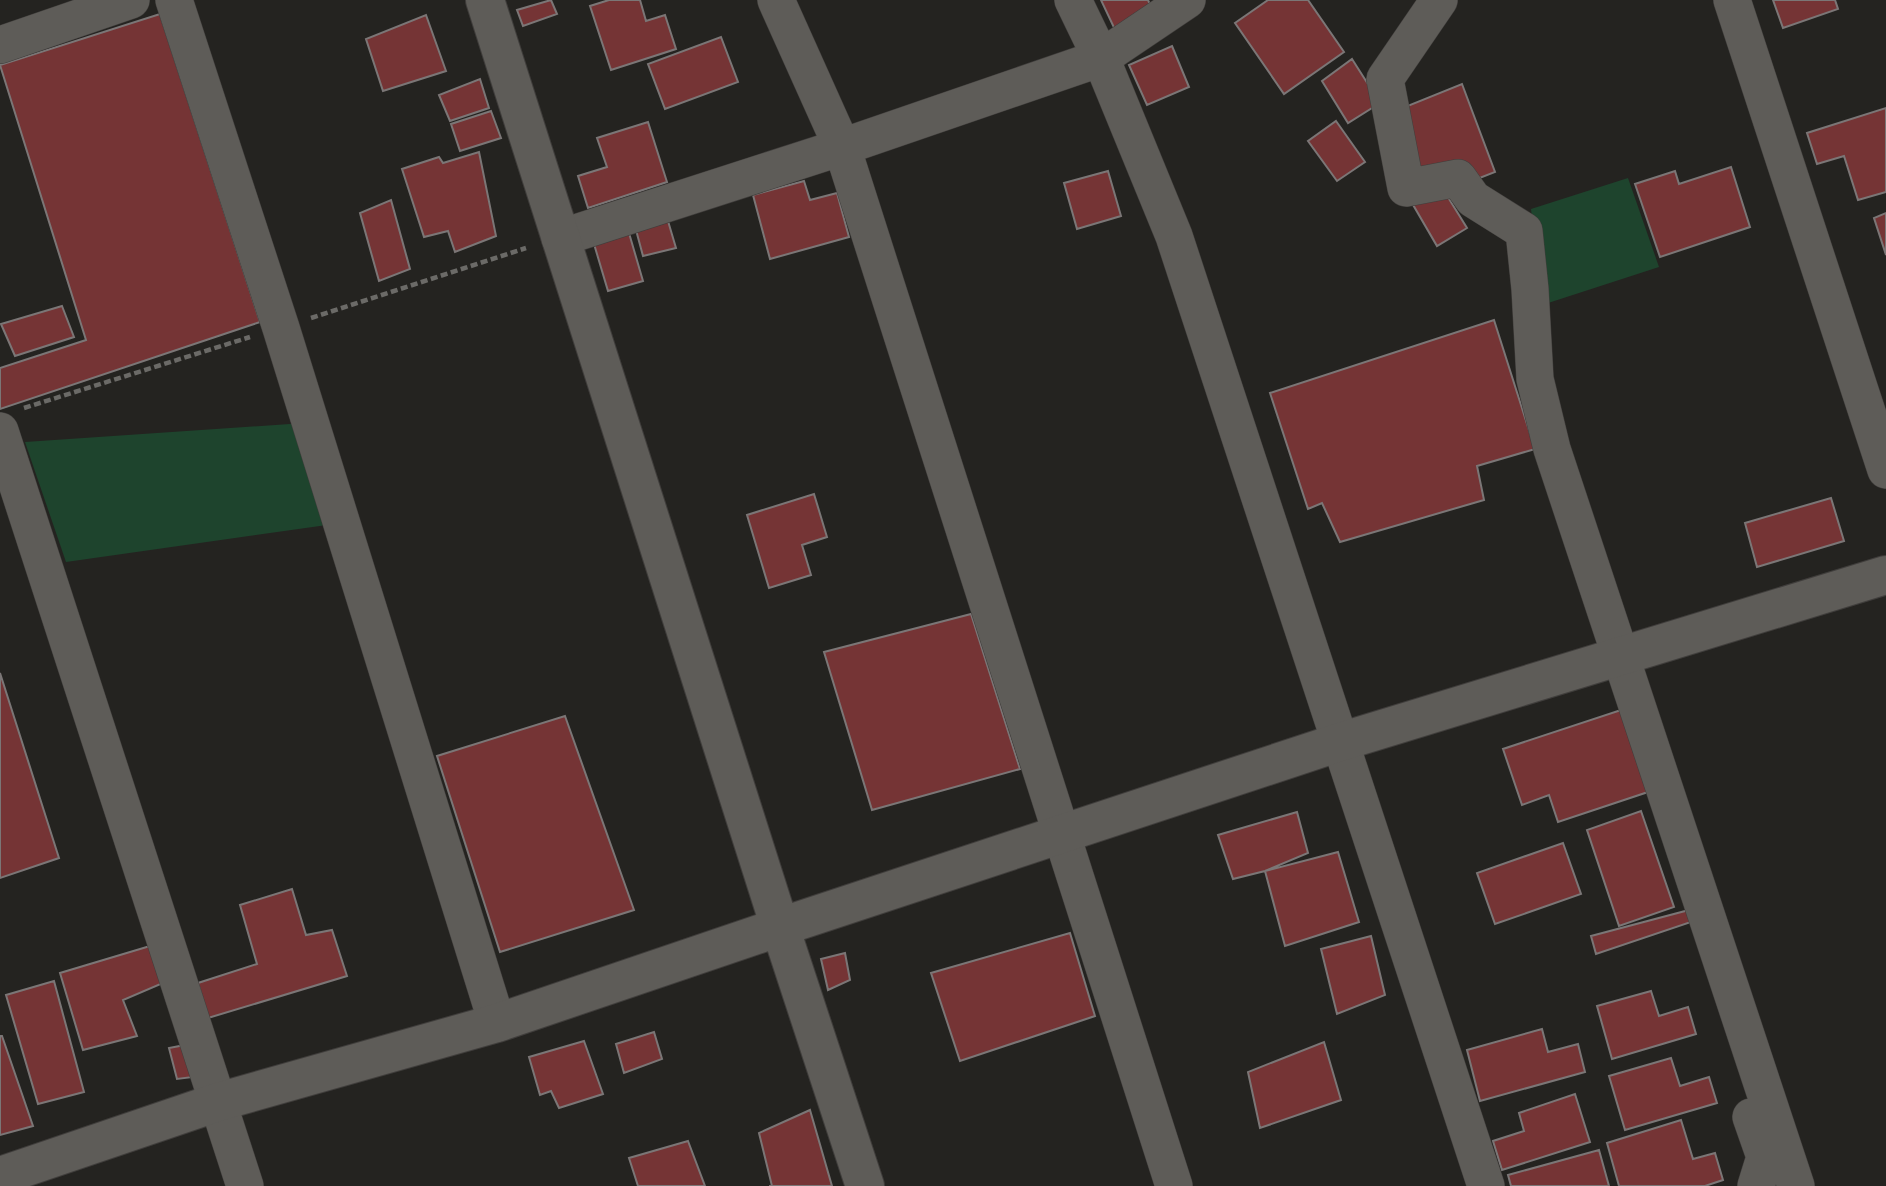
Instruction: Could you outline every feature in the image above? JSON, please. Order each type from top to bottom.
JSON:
[{"type":"street","points":[[0,44],[131,0]]},
{"type":"street","points":[[174,0],[281,327],[497,1023]]},
{"type":"street","points":[[485,0],[559,238],[865,1186]]},
{"type":"street","points":[[776,0],[842,147],[1174,1186]]},
{"type":"street","points":[[1073,0],[1101,58],[1174,236],[1486,1186]]},
{"type":"street","points":[[559,238],[842,147],[1101,58],[1186,0]]},
{"type":"street","points":[[1439,0],[1385,79],[1406,188],[1458,178],[1473,199],[1524,231],[1535,379],[1552,449],[1796,1186]]},
{"type":"street","points":[[1732,0],[1886,470]]},
{"type":"street","points":[[0,431],[245,1186]]},
{"type":"street","points":[[0,1176],[48,1173],[218,1102],[497,1023],[1340,742],[1886,575]]},
{"type":"street","points":[[1700,970],[1765,1157],[1756,1186]]},
{"type":"green space","points":[[1628,178],[1659,267],[1542,305],[1531,209]]},
{"type":"green space","points":[[304,423],[334,524],[66,562],[25,442]]},
{"type":"building","points":[[551,0],[557,14],[523,26],[517,10]]},
{"type":"building","points":[[609,0],[640,0],[646,21],[665,15],[676,49],[611,70],[590,6]]},
{"type":"building","points":[[1101,0],[1148,0],[1155,16],[1117,34]]},
{"type":"building","points":[[1268,0],[1308,0],[1344,52],[1284,94],[1235,23]]},
{"type":"building","points":[[1773,0],[1835,0],[1838,9],[1783,28]]},
{"type":"building","points":[[160,14],[260,322],[0,409],[0,368],[86,340],[0,65]]},
{"type":"building","points":[[426,15],[446,71],[383,91],[366,39]]},
{"type":"building","points":[[721,37],[738,82],[665,109],[648,64]]},
{"type":"building","points":[[1172,46],[1189,87],[1147,105],[1129,65]]},
{"type":"building","points":[[1352,59],[1380,103],[1348,123],[1322,81]]},
{"type":"building","points":[[480,79],[489,108],[450,121],[439,95]]},
{"type":"building","points":[[1462,84],[1495,172],[1472,181],[1417,179],[1400,109]]},
{"type":"building","points":[[1886,108],[1886,192],[1858,200],[1844,156],[1817,164],[1807,133]]},
{"type":"building","points":[[491,111],[501,138],[460,151],[451,124]]},
{"type":"building","points":[[1336,121],[1365,162],[1337,181],[1308,141]]},
{"type":"building","points":[[648,122],[667,182],[588,208],[578,176],[607,167],[597,138]]},
{"type":"building","points":[[479,152],[496,236],[455,252],[448,231],[424,237],[402,169],[439,157],[443,163]]},
{"type":"building","points":[[1731,167],[1750,227],[1660,257],[1635,184],[1675,171],[1679,184]]},
{"type":"building","points":[[1108,171],[1121,216],[1077,229],[1064,183]]},
{"type":"building","points":[[804,181],[810,200],[837,193],[849,237],[770,259],[753,195]]},
{"type":"building","points":[[1441,186],[1467,228],[1437,246],[1412,203]]},
{"type":"building","points":[[391,200],[410,269],[379,281],[360,213]]},
{"type":"building","points":[[1886,213],[1886,255],[1874,218]]},
{"type":"building","points":[[668,221],[676,248],[643,256],[636,230]]},
{"type":"building","points":[[629,233],[643,281],[608,291],[594,244]]},
{"type":"building","points":[[62,306],[74,337],[15,356],[1,324]]},
{"type":"building","points":[[1494,320],[1535,449],[1477,466],[1484,500],[1340,542],[1322,503],[1308,509],[1270,393]]},
{"type":"building","points":[[814,494],[827,537],[802,545],[811,575],[769,588],[747,515]]},
{"type":"building","points":[[1831,498],[1844,541],[1757,567],[1745,523]]},
{"type":"building","points":[[971,614],[1020,769],[872,810],[824,652]]},
{"type":"building","points":[[0,673],[59,858],[0,878]]},
{"type":"building","points":[[1621,710],[1648,792],[1558,822],[1549,795],[1522,805],[1503,749]]},
{"type":"building","points":[[565,716],[634,910],[500,952],[437,756]]},
{"type":"building","points":[[1641,811],[1674,907],[1619,926],[1587,830]]},
{"type":"building","points":[[1297,812],[1308,853],[1265,871],[1233,879],[1218,835]]},
{"type":"building","points":[[1563,843],[1581,894],[1495,924],[1477,873]]},
{"type":"building","points":[[1338,852],[1359,922],[1285,946],[1265,871]]},
{"type":"building","points":[[292,889],[306,935],[332,930],[347,976],[208,1018],[198,983],[257,964],[240,905]]},
{"type":"building","points":[[1689,910],[1694,921],[1596,954],[1591,936]]},
{"type":"building","points":[[1070,933],[1095,1016],[960,1061],[931,973]]},
{"type":"building","points":[[1371,936],[1385,995],[1337,1014],[1321,949]]},
{"type":"building","points":[[150,946],[163,983],[123,1000],[137,1036],[83,1050],[60,973]]},
{"type":"building","points":[[845,953],[850,980],[828,990],[821,959]]},
{"type":"building","points":[[54,981],[84,1092],[38,1104],[6,995]]},
{"type":"building","points":[[1651,991],[1659,1016],[1688,1007],[1696,1034],[1612,1059],[1597,1006]]},
{"type":"building","points":[[1542,1029],[1548,1052],[1578,1044],[1585,1072],[1480,1101],[1467,1050]]},
{"type":"building","points":[[654,1032],[662,1059],[624,1073],[616,1044]]},
{"type":"building","points":[[0,1036],[33,1126],[0,1135]]},
{"type":"building","points":[[584,1041],[603,1094],[559,1108],[551,1091],[540,1095],[529,1057]]},
{"type":"building","points":[[1324,1042],[1341,1100],[1260,1128],[1248,1072]]},
{"type":"building","points":[[185,1045],[193,1077],[177,1079],[169,1048]]},
{"type":"building","points":[[1671,1058],[1680,1086],[1709,1077],[1717,1103],[1625,1130],[1609,1076]]},
{"type":"building","points":[[1575,1094],[1590,1142],[1502,1170],[1493,1141],[1524,1131],[1519,1113]]},
{"type":"building","points":[[810,1110],[832,1186],[772,1186],[759,1133]]},
{"type":"building","points":[[1681,1120],[1693,1159],[1715,1153],[1723,1180],[1705,1186],[1619,1186],[1607,1143]]},
{"type":"building","points":[[688,1141],[705,1186],[638,1186],[629,1158]]},
{"type":"building","points":[[1599,1150],[1609,1186],[1511,1186],[1508,1175]]}]
